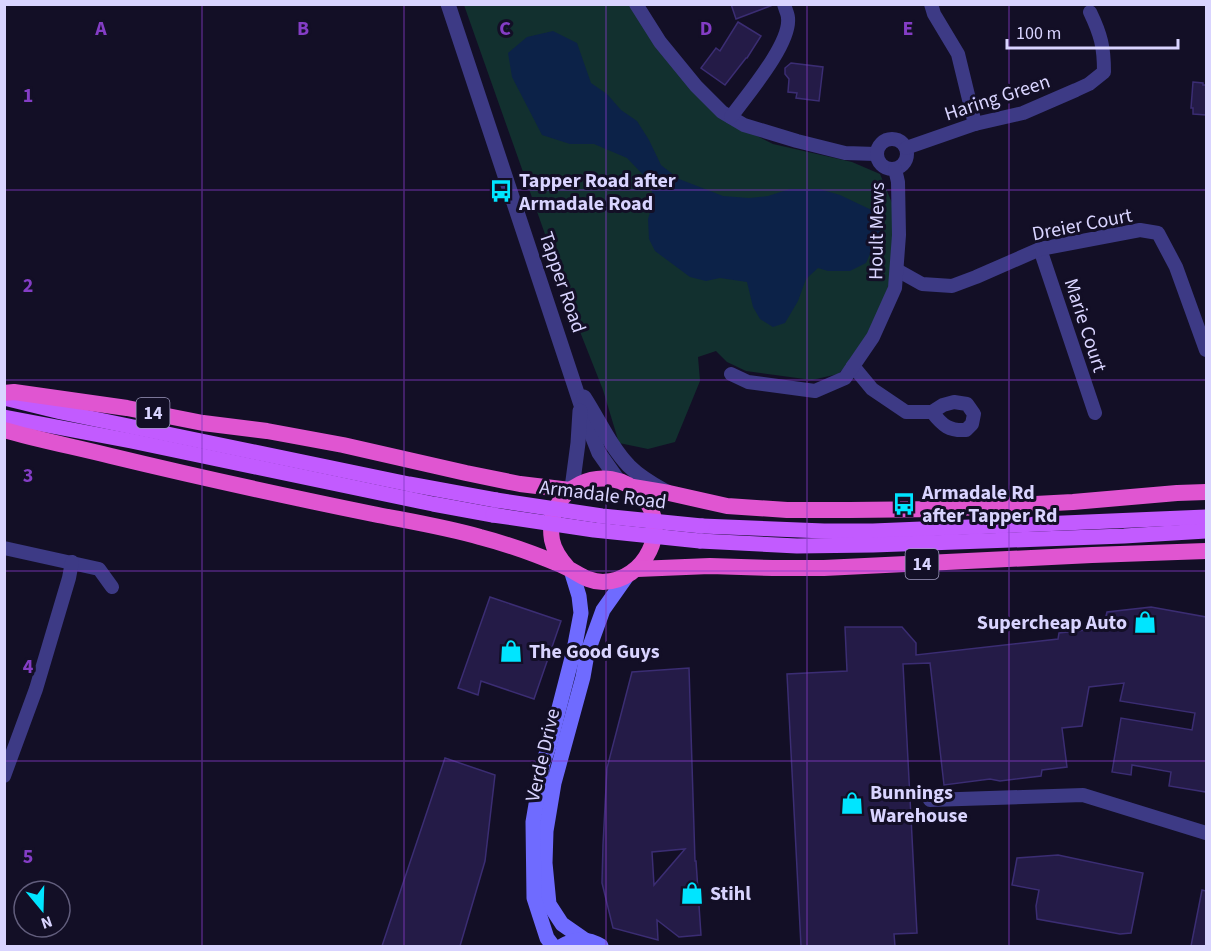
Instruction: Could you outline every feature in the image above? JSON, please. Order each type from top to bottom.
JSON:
[{"type":"highway","name":"14","points":[[4,393],[14,392],[104,405],[203,423],[267,431],[343,445],[520,484],[571,489],[586,481],[602,478],[669,493]]},
{"type":"highway","points":[[4,430],[183,473],[480,537],[533,554],[569,569]]},
{"type":"highway","points":[[625,484],[644,498],[652,511],[655,526],[654,542],[647,556],[632,572]]},
{"type":"highway","points":[[569,569],[558,556],[552,542],[551,527],[554,512],[561,499],[571,489]]},
{"type":"highway","name":"Armadale Road","points":[[669,493],[728,506],[787,510],[850,510],[942,509],[1206,492]]},
{"type":"highway","name":"14","points":[[569,569],[590,580],[602,582],[615,580],[632,572],[710,566],[834,568],[1206,551]]},
{"type":"main road","name":"Armadale Road","points":[[4,398],[61,412],[409,484],[494,507]]},
{"type":"main road","name":"Armadale Road","points":[[4,417],[433,504],[602,516],[797,546],[1206,531]]},
{"type":"main road","name":"Armadale Road","points":[[701,533],[792,530],[873,531],[1206,517]]},
{"type":"main road","name":"Verde Drive","points":[[553,946],[547,938],[534,898],[533,822],[543,763],[574,650],[581,613],[579,596],[569,569]]},
{"type":"main road","name":"Verde Drive","points":[[601,946],[585,940],[562,924],[549,904],[545,863],[546,831],[554,783],[583,677],[587,654],[603,610],[632,572]]},
{"type":"main road","points":[[562,946],[574,940],[585,940]]},
{"type":"street","points":[[636,4],[660,42],[696,86],[722,112],[744,124],[797,141],[844,153],[876,154]]},
{"type":"street","points":[[731,117],[766,70],[783,40],[788,19],[783,4]]},
{"type":"street","points":[[931,4],[934,14],[958,54],[975,124]]},
{"type":"street","name":"Tapper Road","points":[[451,5],[580,402],[599,453],[625,484]]},
{"type":"street","name":"Haring Green","points":[[906,148],[975,124],[1023,113],[1089,84],[1104,72],[1104,49],[1090,12]]},
{"type":"street","points":[[887,139],[898,140],[906,148],[907,157],[902,166],[895,169],[885,168],[878,161],[876,154],[880,143],[887,139]]},
{"type":"street","name":"Hoult Mews","points":[[731,374],[748,382],[815,391],[845,378],[873,337],[895,288],[899,235],[898,182],[895,169]]},
{"type":"street","name":"Dreier Court","points":[[897,270],[922,284],[951,286],[1040,249],[1140,230],[1158,233],[1176,267],[1206,350]]},
{"type":"street","name":"Marie Court","points":[[1040,249],[1095,413]]},
{"type":"street","points":[[853,366],[872,389],[906,412],[932,412]]},
{"type":"street","points":[[574,382],[610,442],[629,465],[646,480],[669,493]]},
{"type":"street","name":"Tapper Road","points":[[571,489],[578,443],[580,402]]},
{"type":"street","points":[[4,548],[99,569],[112,587]]},
{"type":"street","points":[[4,776],[36,689],[72,562]]},
{"type":"street","points":[[930,800],[1083,795],[1206,832]]},
{"type":"green space","points":[[464,5],[630,5],[720,117],[773,144],[852,162],[880,174],[892,203],[894,268],[880,312],[856,356],[838,374],[812,380],[746,371],[727,362],[716,351],[698,357],[700,381],[675,442],[648,449],[619,443],[603,390],[575,319]]},
{"type":"water","points":[[553,31],[577,43],[591,83],[637,121],[661,165],[679,179],[723,196],[749,198],[768,196],[790,189],[819,189],[840,195],[880,214],[881,229],[866,263],[850,271],[828,271],[818,268],[806,279],[798,301],[785,323],[773,327],[760,319],[753,307],[747,282],[720,278],[706,281],[690,277],[655,251],[649,239],[648,219],[653,203],[651,183],[627,158],[594,144],[570,144],[542,135],[512,77],[508,53],[527,37]]},
{"type":"building","points":[[731,4],[773,4],[773,5],[736,19]]},
{"type":"building","points":[[738,22],[761,36],[725,85],[701,68],[716,48],[720,51]]},
{"type":"building","points":[[791,63],[823,67],[819,101],[796,98],[797,93],[788,92],[789,79],[785,74],[785,68]]},
{"type":"building","points":[[1193,82],[1206,85],[1206,115],[1193,114],[1193,108],[1191,108]]},
{"type":"building","name":"The Good Guys","points":[[490,597],[561,621],[534,699],[481,681],[478,695],[458,688]]},
{"type":"building","points":[[1151,607],[1206,617],[1206,792],[1169,786],[1171,772],[1132,765],[1131,775],[1112,772],[1121,718],[1192,730],[1195,713],[1120,701],[1124,683],[1089,687],[1082,726],[1062,728],[1067,767],[1042,770],[1041,776],[944,785],[930,663],[903,664],[917,933],[894,934],[895,946],[801,946],[787,674],[847,671],[845,627],[902,627],[916,643],[916,655],[1058,639],[1059,633],[1086,630],[1087,622],[1105,620],[1107,612]]},
{"type":"building","points":[[689,668],[695,861],[701,935],[679,937],[657,920],[658,940],[613,928],[602,883],[607,768],[632,672]],"holes":[[[685,849],[654,885],[652,852]]]},
{"type":"building","points":[[445,758],[495,775],[485,861],[460,946],[382,946]]},
{"type":"building","points":[[1058,855],[1143,873],[1131,933],[1120,934],[1037,919],[1036,906],[1039,890],[1012,885],[1017,858]]},
{"type":"building","points":[[1202,890],[1206,891],[1206,946],[1191,946]]},
{"type":"place","name":"Tapper Road after Armadale Road","points":[[501,191]]},
{"type":"place","name":"Armadale Rd after Tapper Rd","points":[[904,504]]},
{"type":"place","name":"Supercheap Auto","points":[[1145,622]]},
{"type":"place","name":"The Good Guys","points":[[511,651]]},
{"type":"place","name":"Bunnings Warehouse","points":[[852,803]]},
{"type":"place","name":"Stihl","points":[[692,893]]}]
